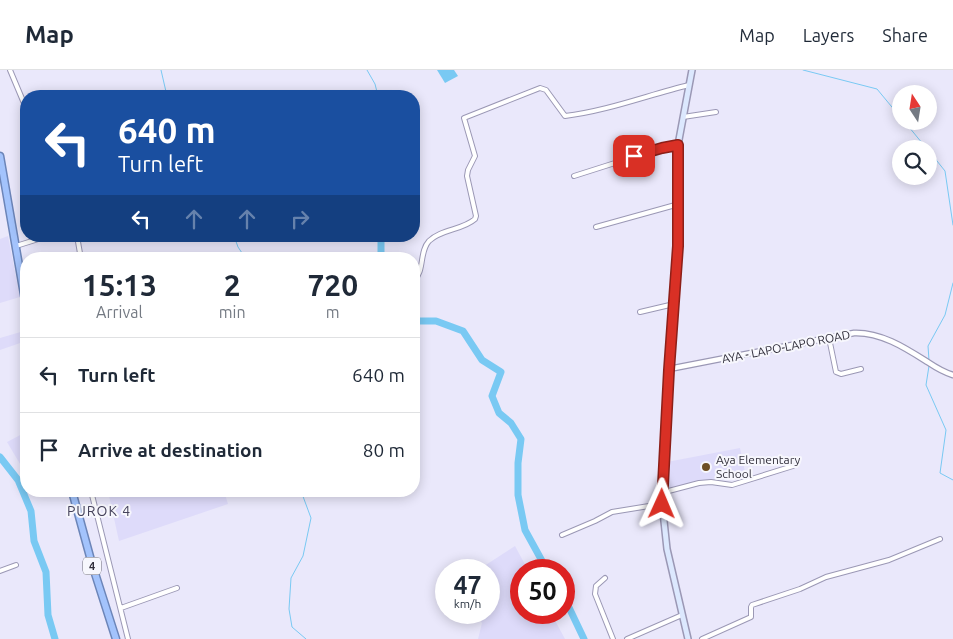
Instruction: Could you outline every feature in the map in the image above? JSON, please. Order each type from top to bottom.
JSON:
[{"type":"highway","points":[[0,156],[20,270]]},
{"type":"highway","name":"4","points":[[73,497],[116,639]]},
{"type":"main road","points":[[688,639],[667,549],[662,493],[669,370],[678,262],[678,145],[692,70]]},
{"type":"street","points":[[10,70],[20,94]]},
{"type":"street","points":[[420,272],[427,244],[432,238],[476,219],[467,176],[475,156],[464,118],[540,88],[546,90],[565,116],[623,104],[689,85]]},
{"type":"street","points":[[682,117],[716,112]]},
{"type":"street","points":[[574,176],[662,148],[678,145]]},
{"type":"street","points":[[596,227],[679,204]]},
{"type":"street","points":[[16,246],[29,242]]},
{"type":"street","points":[[640,312],[674,304]]},
{"type":"street","name":"AYA - LAPO-LAPO ROAD","points":[[669,370],[854,333],[866,333],[876,335],[909,350],[943,372],[953,375]]},
{"type":"street","points":[[828,338],[836,372],[841,374],[861,369]]},
{"type":"street","points":[[662,493],[699,483],[711,482],[732,485],[794,466]]},
{"type":"street","points":[[93,497],[128,639]]},
{"type":"street","points":[[562,535],[612,512],[649,506],[662,506]]},
{"type":"street","points":[[702,639],[751,617],[750,607],[752,605],[800,589],[826,577],[889,560],[940,539]]},
{"type":"street","points":[[0,571],[16,565]]},
{"type":"street","points":[[605,578],[596,586],[595,594],[613,639]]},
{"type":"street","points":[[121,608],[177,588]]},
{"type":"street","points":[[627,639],[682,615]]},
{"type":"shaded area","points":[[8,236],[20,297],[0,303],[0,239]]},
{"type":"shaded area","points":[[20,332],[20,343],[0,350],[0,338]]},
{"type":"shaded area","points":[[20,435],[20,464],[7,442]]},
{"type":"shaded area","name":"Aya Elementary School","points":[[740,448],[745,472],[666,490],[667,462]]},
{"type":"shaded area","points":[[109,497],[226,497],[228,504],[119,541]]},
{"type":"shaded area","points":[[515,546],[522,559],[510,559],[510,624],[557,624],[565,639],[478,639],[482,624],[500,624],[500,559],[495,559]]},
{"type":"water","points":[[437,70],[454,70],[458,76],[445,83]]},
{"type":"waterway","points":[[161,70],[166,90]]},
{"type":"waterway","points":[[367,70],[376,90]]},
{"type":"waterway","points":[[803,70],[877,89],[892,107]]},
{"type":"waterway","points":[[911,130],[920,140]]},
{"type":"waterway","points":[[937,161],[945,171],[953,225]]},
{"type":"waterway","points":[[236,242],[241,252]]},
{"type":"waterway","points":[[381,242],[381,252]]},
{"type":"waterway","points":[[929,360],[928,346],[945,315],[953,283]]},
{"type":"waterway","points":[[420,321],[436,321],[463,331],[482,360],[501,372],[492,396],[499,413],[511,423],[521,439],[518,463],[518,495],[525,530],[541,559]]},
{"type":"waterway","points":[[929,366],[926,385],[946,430],[940,473],[953,480]]},
{"type":"waterway","points":[[0,457],[20,485]]},
{"type":"waterway","points":[[25,497],[31,511],[34,541],[46,572],[48,615],[55,639]]},
{"type":"waterway","points":[[303,497],[311,518],[303,556],[291,578],[289,609],[292,627],[306,639]]},
{"type":"waterway","points":[[575,620],[584,639]]},
{"type":"place","name":"Aya Elementary School","points":[[706,467]]},
{"type":"district","name":"PUROK 4","points":[[99,511]]},
{"type":"route","points":[[634,156],[678,145],[678,262],[669,370],[662,504]]}]
